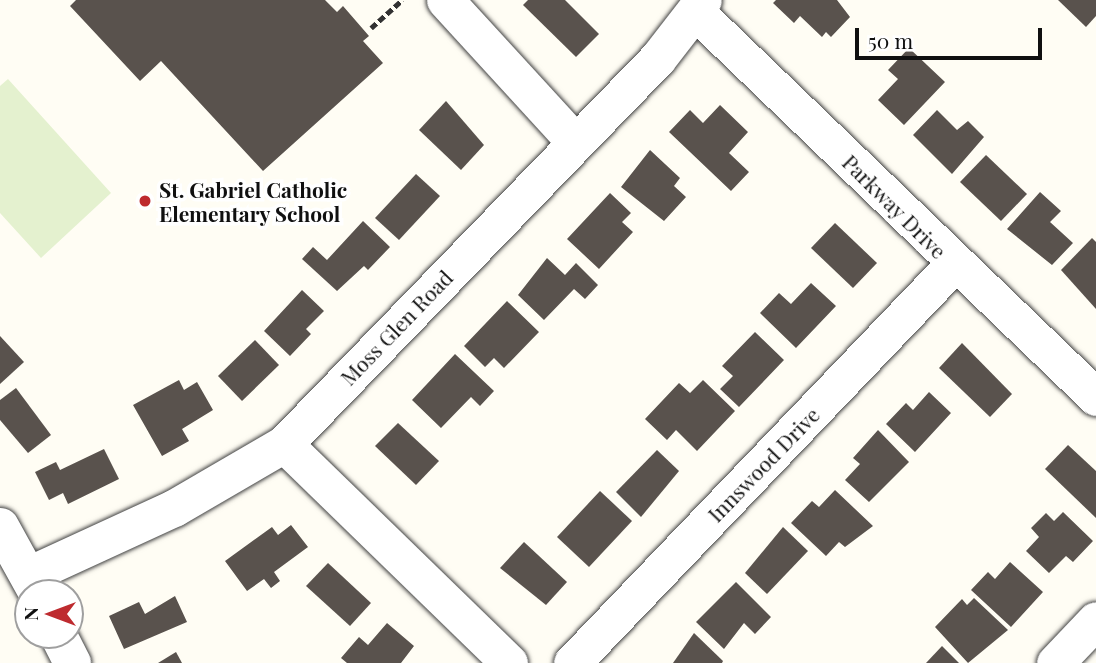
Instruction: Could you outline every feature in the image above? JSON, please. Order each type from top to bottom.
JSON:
[{"type":"street","points":[[445,0],[574,141]]},
{"type":"street","name":"Moss Glen Road","points":[[41,579],[174,508],[284,444],[700,7]]},
{"type":"street","name":"Parkway Drive","points":[[700,7],[954,264],[1096,397]]},
{"type":"street","name":"Innswood Drive","points":[[572,663],[954,264]]},
{"type":"street","points":[[284,444],[509,663]]},
{"type":"street","points":[[0,526],[29,579]]},
{"type":"street","points":[[1055,663],[1096,620]]},
{"type":"path","points":[[370,28],[402,0]]},
{"type":"green space","points":[[8,79],[111,193],[41,258],[0,213],[0,86]]},
{"type":"building","points":[[76,0],[325,0],[337,12],[343,6],[369,36],[363,41],[383,63],[263,171],[161,61],[140,81],[70,6]]},
{"type":"building","points":[[528,0],[565,0],[599,34],[576,57],[523,5]]},
{"type":"building","points":[[776,0],[837,0],[850,17],[831,37],[826,32],[822,37],[800,16],[794,23],[773,3]]},
{"type":"building","points":[[1058,0],[1096,0],[1096,16],[1086,27]]},
{"type":"building","points":[[909,48],[945,82],[904,125],[878,100],[898,79],[888,70]]},
{"type":"building","points":[[446,101],[484,145],[461,170],[419,130]]},
{"type":"building","points":[[720,105],[748,132],[729,153],[749,172],[731,191],[669,132],[690,110],[703,123]]},
{"type":"building","points":[[937,110],[957,130],[968,121],[984,137],[952,174],[913,135]]},
{"type":"building","points":[[650,150],[680,178],[674,186],[686,197],[664,221],[621,187]]},
{"type":"building","points":[[986,155],[1027,194],[1001,221],[960,182]]},
{"type":"building","points":[[416,174],[440,196],[399,240],[375,218]]},
{"type":"building","points":[[1040,192],[1061,211],[1050,222],[1073,243],[1052,265],[1007,229]]},
{"type":"building","points":[[610,193],[631,213],[622,222],[633,232],[599,269],[567,239]]},
{"type":"building","points":[[363,221],[390,247],[368,270],[364,266],[337,291],[302,259],[313,247],[327,260]]},
{"type":"building","points":[[835,223],[877,263],[853,288],[811,248]]},
{"type":"building","points":[[1092,238],[1096,242],[1096,309],[1061,270]]},
{"type":"building","points":[[547,258],[565,275],[576,263],[598,285],[585,299],[574,289],[544,320],[518,295]]},
{"type":"building","points":[[811,283],[836,306],[796,348],[760,313],[779,293],[791,304]]},
{"type":"building","points":[[302,290],[324,311],[306,329],[311,334],[290,356],[264,331]]},
{"type":"building","points":[[507,301],[539,332],[504,368],[494,358],[485,367],[464,346]]},
{"type":"building","points":[[755,332],[784,360],[739,407],[720,389],[733,376],[722,366]]},
{"type":"building","points":[[0,336],[24,362],[0,384]]},
{"type":"building","points":[[255,340],[279,365],[242,401],[218,376]]},
{"type":"building","points":[[962,343],[1012,394],[990,417],[939,368]]},
{"type":"building","points":[[455,354],[494,391],[480,406],[471,397],[441,428],[412,400]]},
{"type":"building","points":[[179,380],[184,390],[197,382],[213,410],[182,429],[189,441],[162,456],[133,405]]},
{"type":"building","points":[[703,380],[735,411],[697,451],[676,430],[667,440],[645,419],[679,383],[690,393]]},
{"type":"building","points":[[16,388],[51,435],[28,453],[0,420],[0,400]]},
{"type":"building","points":[[929,392],[951,413],[915,452],[886,424],[906,403],[913,410]]},
{"type":"building","points":[[398,423],[439,461],[416,485],[375,446]]},
{"type":"building","points":[[878,430],[909,462],[869,502],[845,480],[860,464],[853,458]]},
{"type":"building","points":[[1068,445],[1096,471],[1096,518],[1045,469]]},
{"type":"building","points":[[104,449],[119,479],[68,504],[63,493],[49,500],[35,472],[56,462],[60,470]]},
{"type":"building","points":[[657,450],[679,471],[641,517],[616,492]]},
{"type":"building","points":[[835,490],[873,526],[845,547],[839,542],[826,556],[791,523],[812,501],[819,507]]},
{"type":"building","points":[[600,491],[632,521],[589,567],[557,537]]},
{"type":"building","points":[[1063,512],[1093,541],[1073,562],[1066,556],[1049,573],[1026,551],[1039,537],[1031,528],[1046,513],[1054,521]]},
{"type":"building","points":[[291,525],[308,547],[274,572],[280,581],[271,588],[264,579],[247,591],[225,561],[272,527],[278,535]]},
{"type":"building","points":[[783,527],[808,551],[767,594],[745,573]]},
{"type":"building","points":[[524,542],[567,582],[546,605],[500,568]]},
{"type":"building","points":[[1010,562],[1043,592],[1011,627],[971,590],[988,572],[995,579]]},
{"type":"building","points":[[328,563],[371,603],[350,626],[306,586]]},
{"type":"building","points":[[736,582],[771,617],[755,634],[744,623],[724,649],[696,622]]},
{"type":"building","points":[[175,596],[187,622],[124,649],[109,616],[139,602],[145,614]]},
{"type":"building","points":[[974,598],[1008,630],[968,663],[935,627],[962,599],[967,605]]},
{"type":"building","points":[[387,623],[414,646],[401,663],[347,663],[341,658],[359,637],[368,645]]},
{"type":"building","points":[[694,633],[723,661],[722,663],[673,663]]},
{"type":"building","points":[[942,646],[959,663],[926,663]]},
{"type":"building","points":[[176,652],[182,663],[158,663]]},
{"type":"place","name":"St. Gabriel Catholic Elementary School","points":[[145,201]]}]
